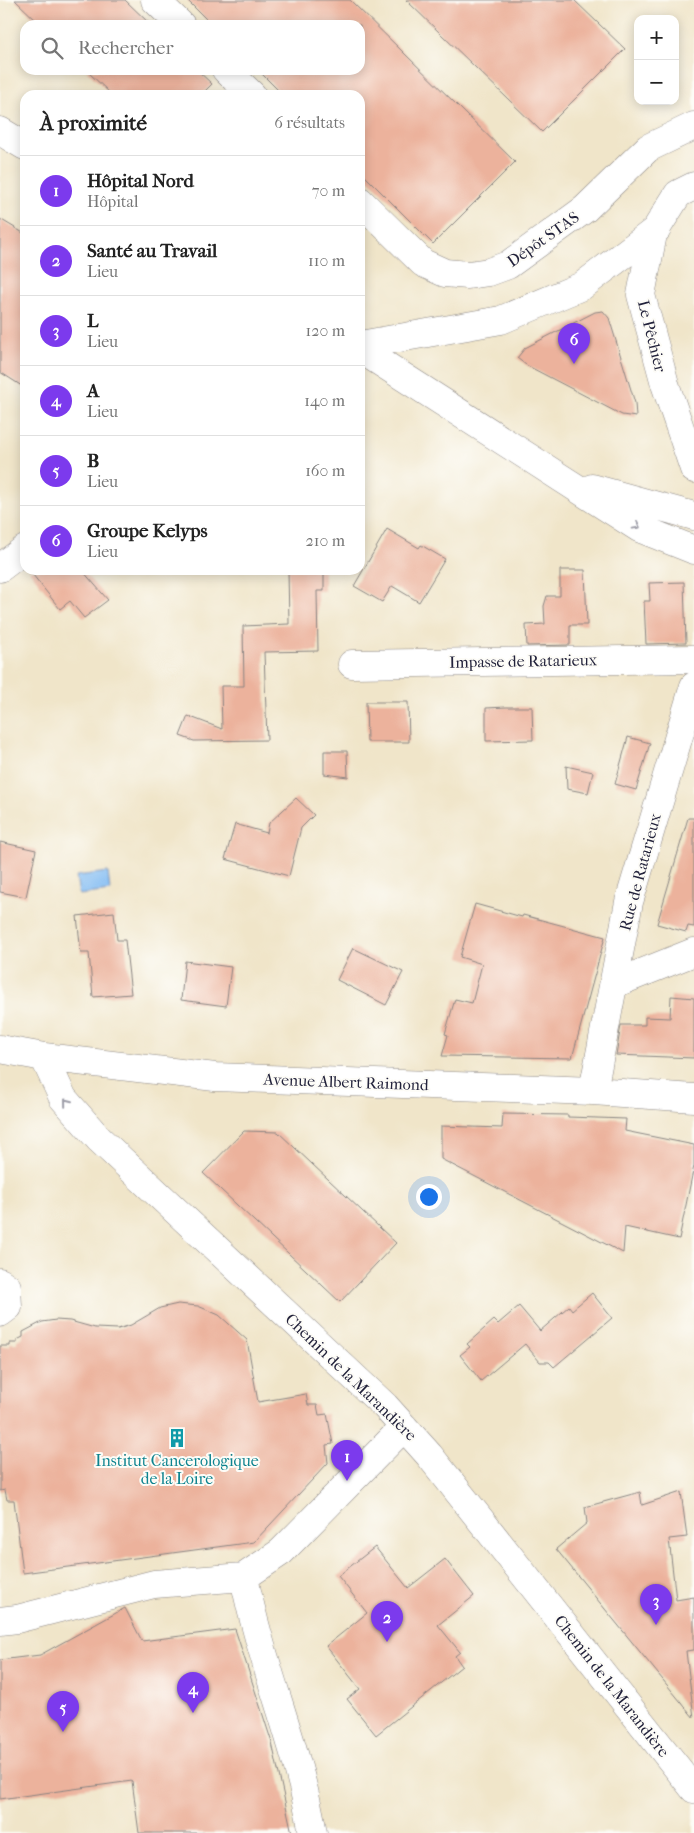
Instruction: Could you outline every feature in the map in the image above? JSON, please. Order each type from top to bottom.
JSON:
[{"type":"street","points":[[155,0],[176,20]]},
{"type":"street","points":[[231,75],[247,90]]},
{"type":"street","name":"Dépôt STAS","points":[[365,206],[423,263],[445,273],[468,274],[489,272],[508,265],[585,209],[648,148],[694,126]]},
{"type":"street","points":[[0,131],[20,143]]},
{"type":"street","name":"Le Pêchier","points":[[694,186],[678,194],[653,234],[641,296],[665,384],[694,469]]},
{"type":"street","points":[[365,350],[501,320],[582,286],[656,229]]},
{"type":"street","points":[[365,353],[639,528],[694,550]]},
{"type":"street","points":[[566,481],[694,516]]},
{"type":"street","points":[[0,568],[20,553]]},
{"type":"street","name":"Impasse de Ratarieux","points":[[352,664],[694,659]]},
{"type":"street","name":"Rue de Ratarieux","points":[[594,1091],[629,902],[694,686]]},
{"type":"street","points":[[614,984],[694,952]]},
{"type":"street","name":"Avenue Albert Raimond","points":[[0,1049],[44,1057],[215,1077],[594,1091],[694,1098]]},
{"type":"street","name":"Chemin de la Marandière","points":[[44,1057],[63,1098],[99,1139],[378,1400],[404,1427],[694,1789]]},
{"type":"street","points":[[0,1282],[8,1287],[8,1308],[0,1313]]},
{"type":"street","points":[[0,1621],[17,1619],[154,1584],[244,1577],[281,1552],[404,1427]]},
{"type":"street","points":[[244,1577],[269,1672],[306,1793],[313,1833]]},
{"type":"water","points":[[108,872],[110,891],[79,895],[76,876]]},
{"type":"building","points":[[15,0],[125,0],[146,20],[36,20]]},
{"type":"building","points":[[187,0],[350,0],[515,162],[433,244],[365,176],[365,90],[278,90],[263,75],[365,75],[365,20],[207,20]]},
{"type":"building","points":[[406,0],[574,0],[625,49],[542,132]]},
{"type":"building","points":[[91,75],[202,75],[212,84],[206,90],[107,90]]},
{"type":"building","points":[[0,219],[20,231],[20,385],[0,372]]},
{"type":"building","points":[[603,311],[609,318],[635,403],[636,417],[622,415],[526,365],[517,358],[525,348],[595,312]]},
{"type":"building","points":[[387,529],[419,548],[421,545],[445,559],[419,602],[392,586],[382,602],[354,586],[360,575],[365,575],[365,567]]},
{"type":"building","points":[[560,570],[585,570],[587,625],[570,625],[570,645],[527,646],[526,625],[545,624],[544,606],[547,596],[560,596]]},
{"type":"building","points":[[33,575],[86,575],[108,600],[84,618],[70,601],[60,609]]},
{"type":"building","points":[[288,575],[324,575],[324,591],[317,591],[318,651],[264,652],[267,740],[194,741],[180,736],[188,716],[222,729],[221,686],[244,686],[243,626],[289,624]]},
{"type":"building","points":[[684,582],[686,643],[646,644],[644,601],[650,601],[649,583]]},
{"type":"building","points":[[366,702],[408,702],[409,742],[367,742]]},
{"type":"building","points":[[532,707],[533,740],[486,741],[486,708]]},
{"type":"building","points":[[628,737],[650,743],[636,790],[615,784]]},
{"type":"building","points":[[324,751],[347,751],[348,777],[324,774]]},
{"type":"building","points":[[566,766],[593,772],[588,793],[567,789]]},
{"type":"building","points":[[296,798],[314,815],[301,828],[289,876],[225,859],[235,824],[267,833],[269,823]]},
{"type":"building","points":[[688,818],[694,818],[694,927],[688,926],[686,932],[657,924]]},
{"type":"building","points":[[0,842],[36,850],[26,897],[0,892]]},
{"type":"building","points":[[475,904],[605,937],[572,1058],[442,1056],[448,1035],[445,1034],[455,999],[472,1003],[482,964],[460,957]]},
{"type":"building","points":[[114,912],[117,940],[125,940],[131,994],[93,997],[89,953],[81,953],[77,916]]},
{"type":"building","points":[[353,948],[403,972],[386,1005],[337,980]]},
{"type":"building","points":[[185,961],[231,967],[226,1006],[181,1000]]},
{"type":"building","points":[[671,996],[694,998],[694,1058],[616,1055],[621,1025],[645,1025],[645,1017],[670,1018]]},
{"type":"building","points":[[503,1114],[568,1115],[568,1117],[626,1119],[625,1131],[694,1145],[694,1166],[679,1239],[625,1227],[623,1253],[441,1159],[441,1126],[502,1128]]},
{"type":"building","points":[[244,1131],[278,1132],[396,1243],[340,1302],[203,1173]]},
{"type":"building","points":[[592,1293],[612,1318],[554,1367],[549,1362],[540,1362],[525,1344],[481,1381],[460,1355],[470,1347],[467,1344],[494,1320],[498,1324],[519,1306],[540,1331],[569,1306],[572,1310]]},
{"type":"building","name":"Institut Cancerologique de la Loire","points":[[178,1304],[198,1306],[219,1315],[247,1340],[258,1402],[306,1394],[308,1405],[317,1405],[319,1415],[327,1414],[333,1444],[326,1445],[328,1463],[254,1542],[23,1573],[14,1500],[7,1500],[5,1490],[0,1491],[0,1346],[10,1346],[10,1343],[17,1343],[17,1340],[23,1337],[23,1332],[42,1322],[70,1321],[95,1328],[118,1329],[131,1325],[160,1308]]},
{"type":"building","points":[[640,1492],[642,1505],[681,1492],[687,1537],[669,1539],[676,1600],[694,1597],[694,1650],[686,1651],[694,1718],[556,1549],[587,1523],[585,1507]]},
{"type":"building","points":[[375,1547],[408,1588],[445,1559],[474,1596],[438,1625],[460,1652],[455,1656],[462,1666],[376,1735],[347,1699],[360,1689],[326,1646],[367,1613],[338,1576]]},
{"type":"building","points":[[125,1608],[142,1641],[235,1629],[272,1743],[292,1833],[139,1833],[132,1781],[0,1799],[0,1660],[40,1655]]},
{"type":"place","name":"Groupe Kelyps","points":[[574,364]]},
{"type":"place","name":"Institut Cancerologique de la Loire","points":[[177,1438]]},
{"type":"place","name":"Hôpital Nord","points":[[347,1481]]},
{"type":"place","name":"L","points":[[656,1625]]},
{"type":"place","name":"Santé au Travail","points":[[387,1642]]},
{"type":"place","name":"A","points":[[193,1713]]},
{"type":"place","name":"B","points":[[63,1732]]}]
